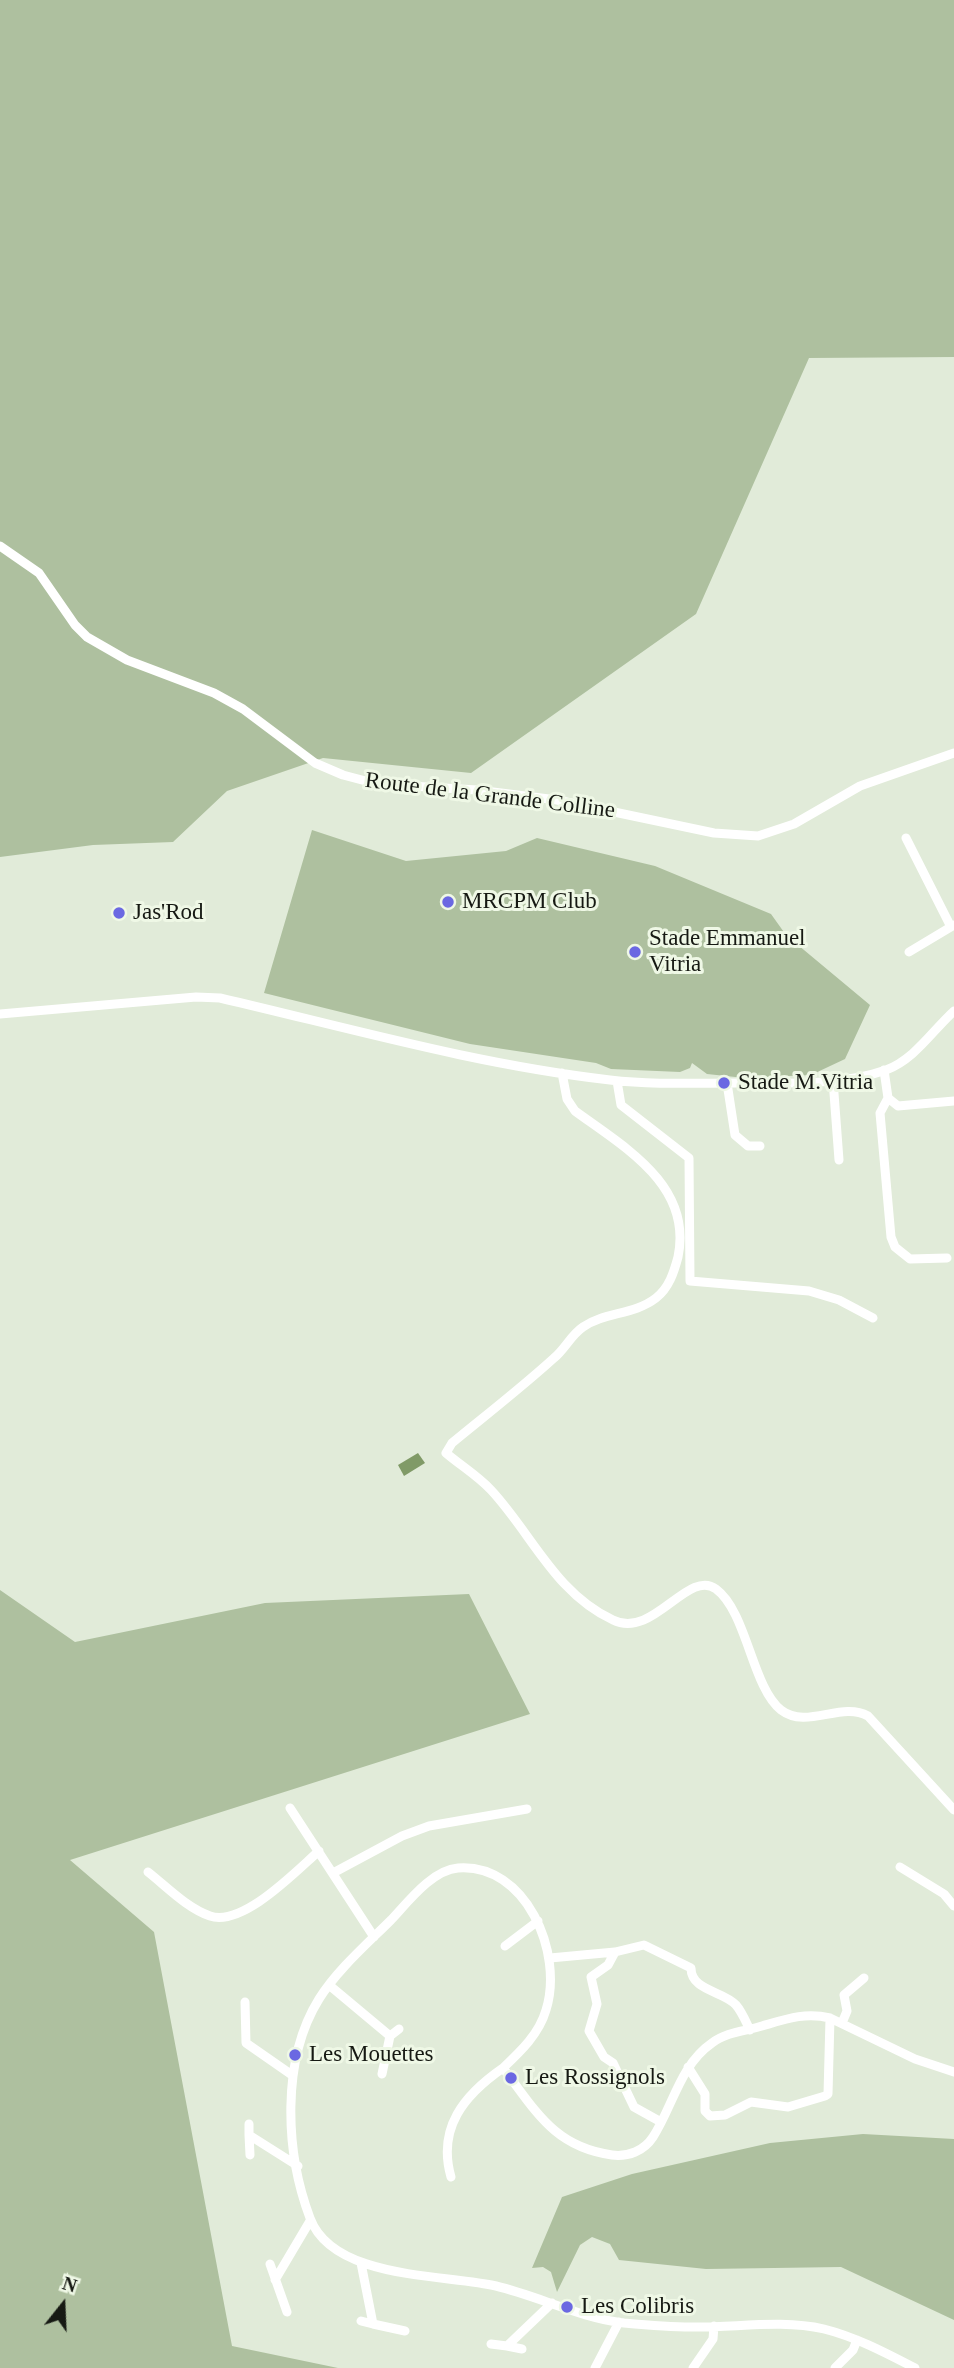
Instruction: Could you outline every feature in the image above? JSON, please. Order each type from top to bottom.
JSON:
[{"type":"street","name":"Route de la Grande Colline","points":[[0,547],[39,573],[86,637],[127,660],[214,694],[243,709],[315,763],[343,775],[377,784],[477,790],[557,800],[714,833],[758,836],[794,824],[860,786],[954,753]]},
{"type":"street","points":[[906,838],[952,926],[909,952]]},
{"type":"street","points":[[0,1014],[184,998],[220,998],[417,1044],[562,1073],[617,1081],[727,1083],[833,1080],[884,1070],[917,1050],[954,1011]]},
{"type":"street","points":[[884,1070],[888,1098],[880,1113],[891,1237],[895,1247],[909,1259],[947,1258]]},
{"type":"street","points":[[562,1073],[567,1099],[575,1111],[658,1176],[670,1195],[678,1219],[680,1246],[673,1276],[656,1298],[623,1314],[597,1317],[579,1329],[556,1357],[452,1443],[446,1452],[490,1489],[568,1590],[615,1622],[630,1624],[652,1617],[694,1586],[706,1584],[716,1589],[728,1602],[770,1694],[782,1711],[802,1717],[852,1710],[869,1716],[954,1810]]},
{"type":"street","points":[[833,1080],[839,1160]]},
{"type":"street","points":[[617,1081],[621,1105],[689,1158],[690,1281],[809,1291],[839,1300],[873,1318]]},
{"type":"street","points":[[727,1083],[735,1135],[748,1146],[760,1146]]},
{"type":"street","points":[[888,1098],[898,1107],[954,1101]]},
{"type":"street","points":[[290,1808],[374,1937]]},
{"type":"street","points":[[333,1874],[402,1836],[429,1826],[527,1810]]},
{"type":"street","points":[[148,1872],[185,1901],[211,1916],[222,1916],[259,1903],[319,1851]]},
{"type":"street","points":[[900,1867],[944,1894],[954,1906]]},
{"type":"street","points":[[451,2177],[446,2159],[451,2124],[466,2100],[503,2068],[540,2027],[550,1998],[550,1958],[547,1940],[538,1921],[500,1878],[489,1872],[460,1868],[448,1870],[436,1877],[329,1985],[313,2009],[297,2049],[292,2075],[290,2114],[310,2221],[326,2240],[361,2263],[420,2277],[494,2285],[619,2322],[714,2326],[783,2324],[821,2328],[857,2340],[915,2368]]},
{"type":"street","points":[[505,1946],[538,1921]]},
{"type":"street","points":[[550,1958],[615,1952],[644,1945],[691,1968],[691,1974],[698,1983],[735,2004],[750,2030]]},
{"type":"street","points":[[615,1952],[608,1965],[591,1977],[597,2004],[589,2031],[604,2057],[613,2063],[634,2107],[661,2122]]},
{"type":"street","points":[[842,2023],[848,2011],[844,1996],[864,1978]]},
{"type":"street","points":[[329,1985],[390,2036]]},
{"type":"street","points":[[245,2002],[246,2043],[292,2075]]},
{"type":"street","points":[[503,2068],[552,2130],[579,2148],[617,2156],[634,2153],[651,2141],[688,2067],[713,2042],[804,2015],[830,2018],[915,2059],[954,2072]]},
{"type":"street","points":[[688,2067],[705,2094],[705,2111],[710,2116],[725,2115],[751,2102],[788,2107],[825,2096],[828,2094],[830,2018]]},
{"type":"street","points":[[382,2074],[390,2036],[399,2029]]},
{"type":"street","points":[[249,2124],[250,2155]]},
{"type":"street","points":[[249,2135],[298,2166]]},
{"type":"street","points":[[275,2280],[310,2221]]},
{"type":"street","points":[[361,2263],[373,2324]]},
{"type":"street","points":[[270,2264],[287,2312]]},
{"type":"street","points":[[507,2346],[552,2303]]},
{"type":"street","points":[[360,2322],[405,2331]]},
{"type":"street","points":[[595,2368],[619,2322]]},
{"type":"street","points":[[693,2368],[713,2339],[714,2326]]},
{"type":"street","points":[[835,2368],[853,2350],[857,2340]]},
{"type":"street","points":[[491,2344],[522,2349]]},
{"type":"shaded area","points":[[0,0],[954,0],[954,357],[809,358],[696,614],[471,773],[323,758],[227,791],[173,842],[93,845],[0,857]]},
{"type":"shaded area","points":[[312,830],[406,861],[506,851],[537,838],[655,866],[771,914],[786,935],[870,1005],[845,1059],[811,1075],[745,1078],[707,1074],[692,1063],[690,1068],[680,1072],[611,1069],[596,1063],[470,1044],[264,993]]},
{"type":"shaded area","points":[[418,1453],[425,1463],[404,1476],[398,1465]]},
{"type":"shaded area","points":[[0,1590],[75,1642],[265,1603],[469,1594],[530,1714],[70,1860],[154,1932],[232,2346],[338,2368],[0,2368]]},
{"type":"shaded area","points":[[863,2134],[954,2139],[954,2320],[841,2267],[706,2269],[619,2260],[610,2244],[592,2237],[580,2245],[557,2292],[551,2272],[543,2267],[532,2268],[562,2197],[632,2174],[770,2143]]},
{"type":"place","name":"MRCPM Club","points":[[448,902]]},
{"type":"place","name":"Jas'Rod","points":[[119,913]]},
{"type":"place","name":"Stade Emmanuel Vitria","points":[[635,952]]},
{"type":"place","name":"Stade M.Vitria","points":[[724,1083]]},
{"type":"place","name":"Les Mouettes","points":[[295,2055]]},
{"type":"place","name":"Les Rossignols","points":[[511,2078]]},
{"type":"place","name":"Les Colibris","points":[[567,2307]]}]
